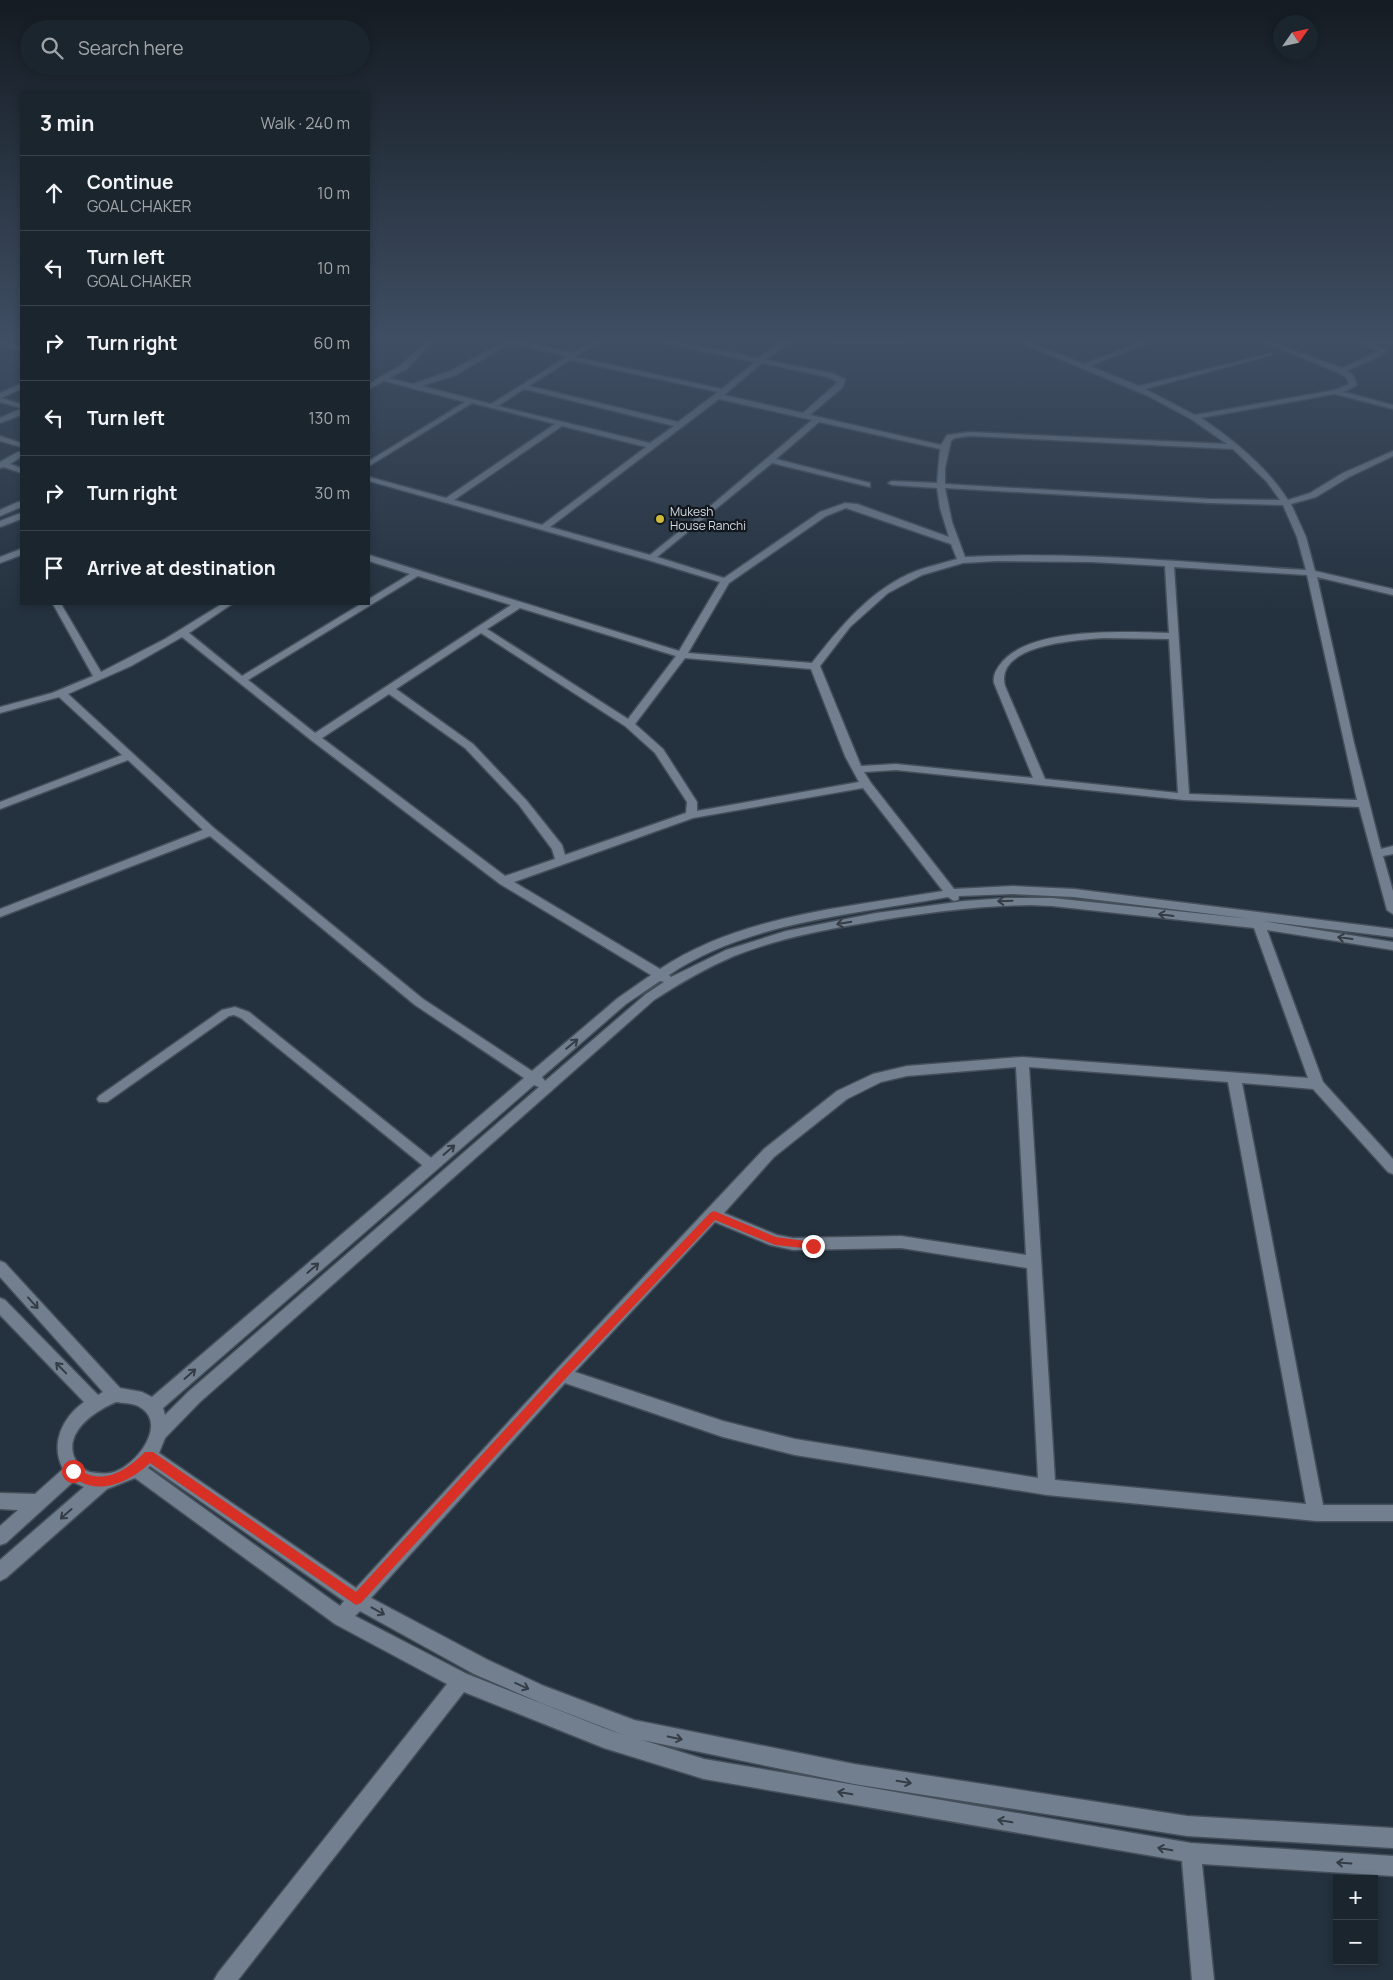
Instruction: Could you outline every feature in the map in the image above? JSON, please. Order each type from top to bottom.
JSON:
[{"type":"street","points":[[370,463],[422,431]]},
{"type":"street","points":[[447,501],[549,431]]},
{"type":"street","points":[[591,431],[652,446]]},
{"type":"street","points":[[544,528],[671,431]]},
{"type":"street","points":[[651,558],[804,431]]},
{"type":"street","points":[[875,431],[944,448]]},
{"type":"street","points":[[1214,431],[1234,447],[1264,475],[1286,503],[1294,518],[1312,573],[1363,804],[1393,910]]},
{"type":"street","points":[[962,560],[954,542],[940,486],[940,467],[946,441],[950,437],[970,434],[1234,447]]},
{"type":"street","points":[[0,438],[20,445]]},
{"type":"street","points":[[892,483],[1209,501],[1286,503],[1313,495],[1346,475],[1393,453]]},
{"type":"street","points":[[2,465],[20,455]]},
{"type":"street","points":[[771,460],[867,485]]},
{"type":"street","points":[[2,465],[20,471]]},
{"type":"street","points":[[370,479],[651,558],[725,581]]},
{"type":"street","points":[[0,512],[20,504]]},
{"type":"street","points":[[629,724],[682,655],[725,581],[824,514],[844,504],[854,506],[954,542]]},
{"type":"street","points":[[0,524],[20,516]]},
{"type":"street","points":[[0,560],[20,552]]},
{"type":"street","points":[[370,558],[682,655],[815,666]]},
{"type":"street","points":[[815,666],[847,625],[885,591],[919,573],[962,560],[1062,558],[1312,573],[1393,592]]},
{"type":"street","points":[[1169,564],[1172,636],[1184,796]]},
{"type":"street","points":[[370,602],[417,573]]},
{"type":"street","points":[[315,738],[519,604]]},
{"type":"street","points":[[58,605],[99,677]]},
{"type":"street","points":[[0,710],[61,693],[99,677],[184,634],[222,605]]},
{"type":"street","points":[[242,680],[365,605]]},
{"type":"street","points":[[481,629],[629,724],[659,751],[679,780],[692,802],[691,815]]},
{"type":"street","points":[[184,634],[315,738],[504,881],[665,978]]},
{"type":"street","points":[[1040,781],[1000,686],[999,675],[1006,663],[1020,653],[1037,645],[1065,638],[1081,636],[1172,636]]},
{"type":"street","points":[[815,666],[850,756],[866,784],[954,898]]},
{"type":"street","points":[[390,690],[469,746],[523,804],[558,848],[561,861]]},
{"type":"street","points":[[61,693],[211,831],[419,1002],[547,1087]]},
{"type":"street","points":[[0,806],[129,756]]},
{"type":"street","points":[[858,769],[896,767],[1184,796],[1363,804]]},
{"type":"street","points":[[504,881],[691,815],[866,784]]},
{"type":"street","points":[[0,913],[211,831]]},
{"type":"street","points":[[1378,853],[1393,850]]},
{"type":"street","points":[[153,1406],[622,1001],[665,978],[700,966],[734,950],[787,934],[954,898],[1052,902],[1393,933]]},
{"type":"street","points":[[1258,920],[1393,946]]},
{"type":"street","points":[[1258,920],[1317,1084],[1393,1168]]},
{"type":"street","points":[[160,1432],[194,1398],[650,997],[665,978]]},
{"type":"street","points":[[341,1618],[356,1599],[562,1375],[714,1215],[770,1153],[842,1095],[878,1078],[907,1071],[1022,1062],[1317,1084]]},
{"type":"street","points":[[1022,1062],[1047,1487]]},
{"type":"street","points":[[1234,1078],[1316,1513]]},
{"type":"street","points":[[714,1215],[775,1241],[793,1244],[813,1246],[901,1242],[1034,1263]]},
{"type":"street","points":[[0,1267],[116,1395]]},
{"type":"street","points":[[0,1305],[95,1403]]},
{"type":"street","points":[[562,1375],[723,1429],[795,1447],[1047,1487],[1316,1513],[1393,1513]]},
{"type":"street","points":[[116,1395],[128,1395],[142,1398],[153,1406],[160,1418],[158,1441],[143,1462],[120,1477],[103,1481],[87,1480],[73,1471],[65,1460],[64,1446],[69,1431],[78,1416],[95,1403],[116,1395]]},
{"type":"street","points":[[143,1462],[356,1599],[480,1667],[540,1694],[634,1729],[854,1774],[1187,1826],[1393,1838]]},
{"type":"street","points":[[143,1462],[341,1618],[461,1681],[604,1738],[704,1769],[1192,1853],[1393,1866]]},
{"type":"street","points":[[0,1537],[73,1471]]},
{"type":"street","points":[[0,1572],[103,1481]]},
{"type":"street","points":[[0,1501],[39,1502]]},
{"type":"street","points":[[225,1980],[461,1681]]},
{"type":"street","points":[[1192,1853],[1203,1980]]},
{"type":"lane","points":[[103,1099],[226,1013],[234,1011],[245,1015],[431,1165]]},
{"type":"place","name":"Mukesh House Ranchi","points":[[660,519]]},
{"type":"route","points":[[73,1471],[87,1480],[103,1481],[120,1477],[136,1469],[149,1456],[356,1599],[562,1375],[714,1215],[775,1241],[813,1246]]}]
